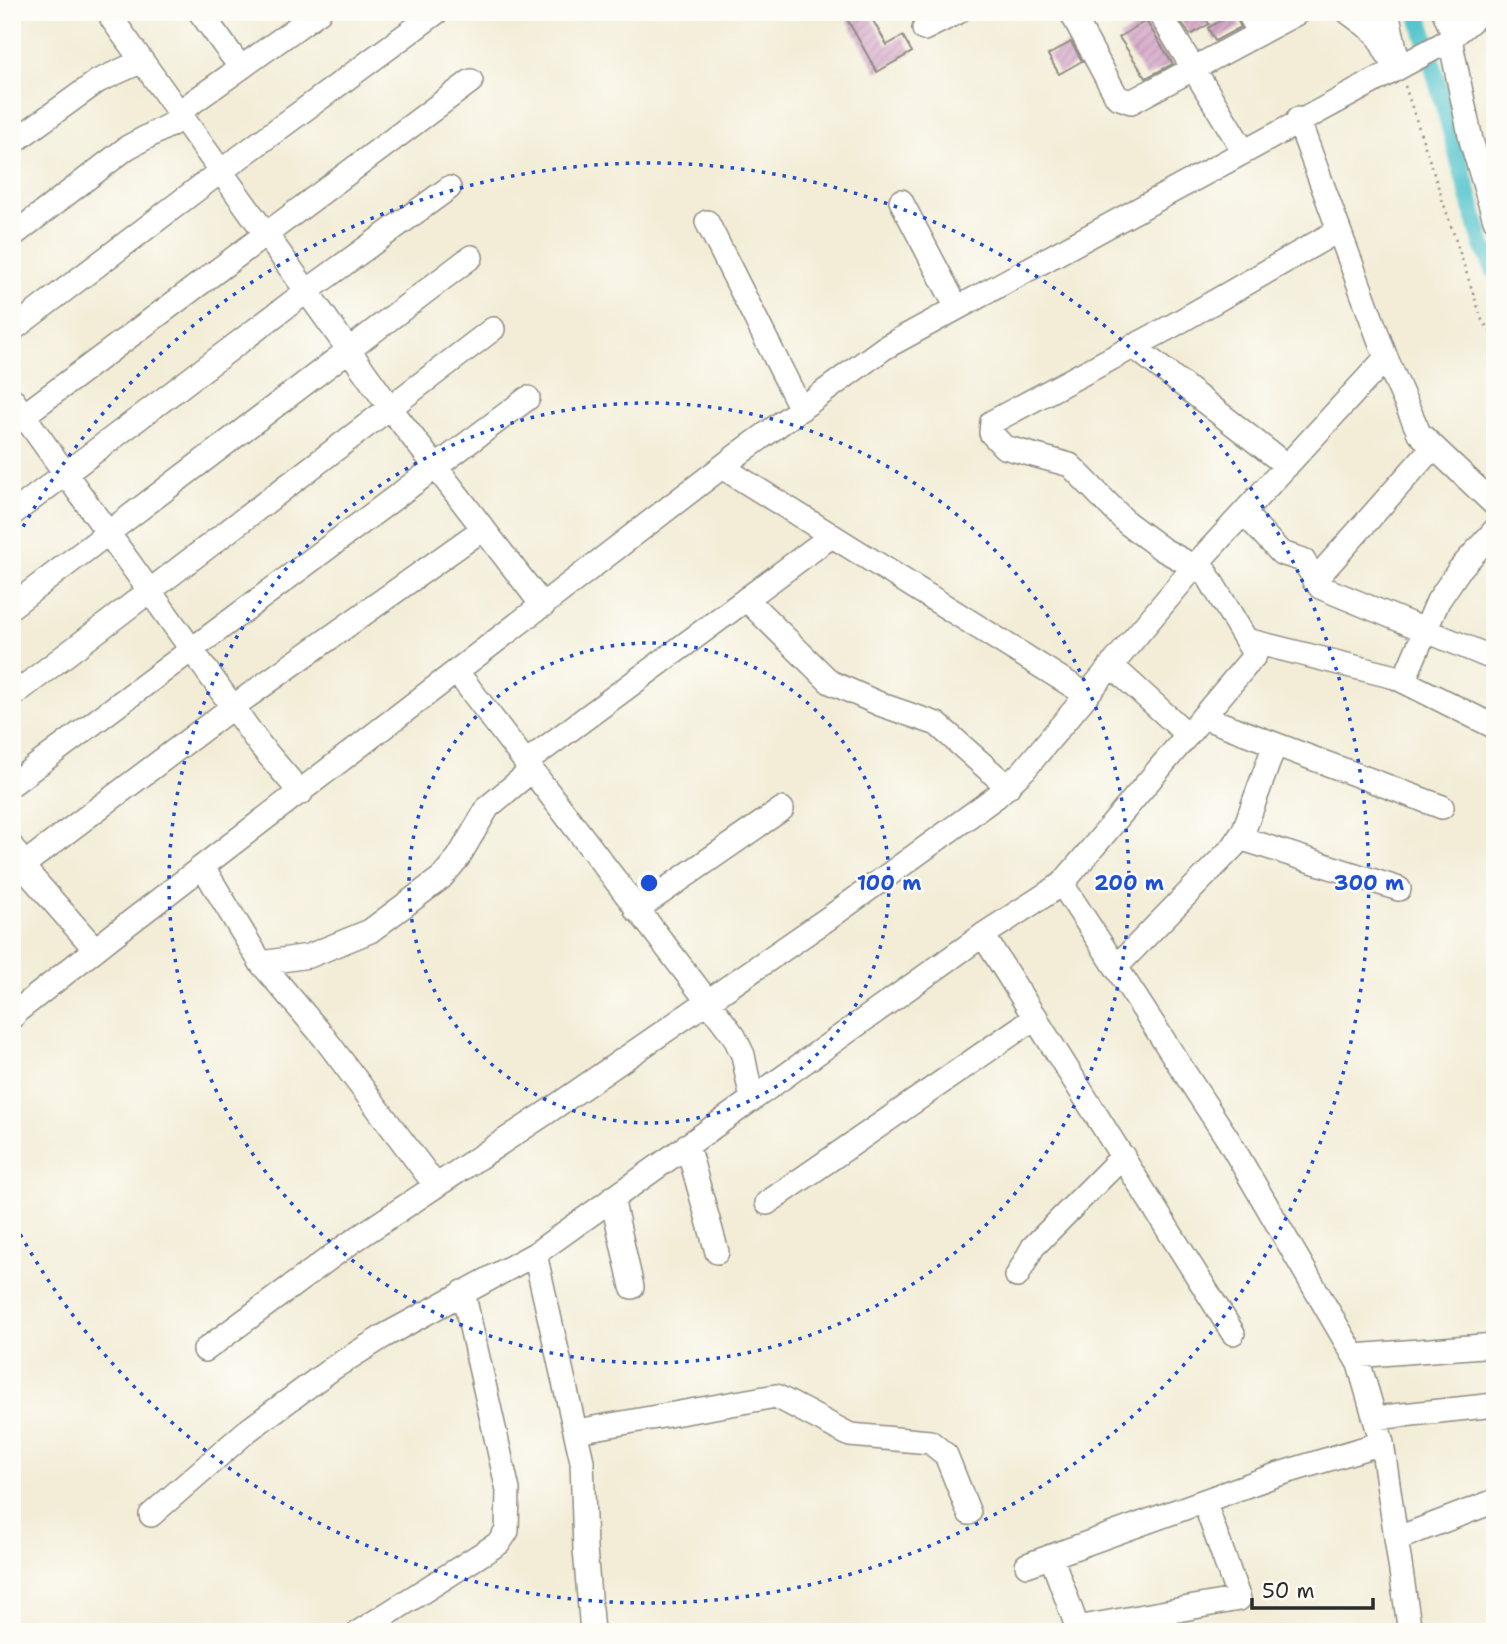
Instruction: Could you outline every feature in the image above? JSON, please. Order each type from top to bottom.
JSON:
[{"type":"street","points":[[200,12],[241,68]]},
{"type":"street","points":[[12,236],[128,147],[181,115],[319,12]]},
{"type":"street","points":[[12,330],[437,12]]},
{"type":"street","points":[[924,29],[958,12]]},
{"type":"street","points":[[1071,12],[1117,97],[1124,102],[1131,102],[1299,12]]},
{"type":"street","points":[[1159,12],[1191,70],[1243,150]]},
{"type":"street","points":[[1248,12],[1260,33]]},
{"type":"street","points":[[1348,12],[1373,29],[1398,67]]},
{"type":"street","points":[[1387,12],[1398,67]]},
{"type":"street","points":[[1444,12],[1471,140],[1495,220]]},
{"type":"street","points":[[12,1018],[95,949],[722,467],[884,348],[1450,39],[1482,12]]},
{"type":"street","points":[[112,19],[391,409],[543,606]]},
{"type":"street","points":[[12,143],[98,81],[142,61]]},
{"type":"street","points":[[301,793],[260,745],[111,532],[16,412],[266,234],[471,81]]},
{"type":"street","points":[[1298,120],[1386,358],[1414,424],[1433,447],[1495,505]]},
{"type":"street","points":[[12,514],[307,291],[449,188]]},
{"type":"street","points":[[901,201],[957,308]]},
{"type":"street","points":[[707,222],[800,409]]},
{"type":"street","points":[[151,1515],[287,1400],[384,1336],[535,1254],[983,935],[1062,884],[1255,655],[1197,564],[1162,549],[1127,523],[1070,465],[1004,447],[991,433],[990,427],[996,417],[1133,346],[1339,230]]},
{"type":"street","points":[[12,606],[471,257]]},
{"type":"street","points":[[12,696],[493,329]]},
{"type":"street","points":[[1133,346],[1287,466]]},
{"type":"street","points":[[205,1350],[350,1243],[833,915],[1008,787],[1197,564],[1386,358]]},
{"type":"street","points":[[12,784],[528,398]]},
{"type":"street","points":[[1314,581],[1433,447]]},
{"type":"street","points":[[722,467],[830,537],[1087,695]]},
{"type":"street","points":[[1244,513],[1281,553],[1303,561],[1320,587],[1495,659]]},
{"type":"street","points":[[95,949],[18,856],[483,529]]},
{"type":"street","points":[[1404,680],[1438,601],[1459,570],[1495,530]]},
{"type":"street","points":[[261,963],[309,956],[370,931],[441,878],[461,852],[488,807],[528,767],[830,537]]},
{"type":"street","points":[[746,600],[830,682],[882,705],[937,724],[1008,787]]},
{"type":"street","points":[[1246,640],[1404,680],[1495,727]]},
{"type":"street","points":[[1111,666],[1188,735]]},
{"type":"street","points":[[457,672],[740,1046],[752,1100]]},
{"type":"street","points":[[1203,717],[1442,807]]},
{"type":"street","points":[[1116,967],[1240,838],[1275,744]]},
{"type":"street","points":[[636,910],[782,809]]},
{"type":"street","points":[[1240,838],[1399,889]]},
{"type":"street","points":[[203,867],[261,963],[323,1036],[436,1186]]},
{"type":"street","points":[[1062,884],[1229,1141],[1355,1356],[1382,1443],[1396,1538],[1405,1631]]},
{"type":"street","points":[[983,935],[1233,1333]]},
{"type":"street","points":[[767,1203],[1036,1017]]},
{"type":"street","points":[[687,1145],[717,1252]]},
{"type":"street","points":[[1017,1276],[1032,1247],[1123,1156]]},
{"type":"street","points":[[612,1198],[632,1287]]},
{"type":"street","points":[[535,1254],[582,1461],[585,1549],[593,1632]]},
{"type":"street","points":[[359,1632],[499,1543],[507,1531],[508,1490],[463,1292]]},
{"type":"street","points":[[1355,1356],[1495,1345]]},
{"type":"street","points":[[577,1431],[770,1396],[782,1398],[817,1420],[850,1435],[930,1442],[948,1459],[969,1513]]},
{"type":"street","points":[[1375,1418],[1495,1405]]},
{"type":"street","points":[[1027,1565],[1276,1475],[1382,1443]]},
{"type":"street","points":[[1051,1556],[1078,1630],[1240,1598],[1204,1501]]},
{"type":"street","points":[[1396,1538],[1495,1501]]},
{"type":"path","points":[[1398,67],[1482,320],[1495,338]]},
{"type":"building","points":[[843,12],[868,12],[887,45],[903,36],[912,52],[877,72]]},
{"type":"building","points":[[1186,12],[1202,12],[1209,24],[1190,35],[1178,17]]},
{"type":"building","points":[[1233,13],[1241,27],[1215,41],[1208,28]]},
{"type":"building","points":[[1146,21],[1173,64],[1146,78],[1119,37]]},
{"type":"building","points":[[1071,42],[1082,61],[1059,74],[1048,55]]},
{"type":"waterway","points":[[1418,12],[1482,243],[1495,271]]}]
